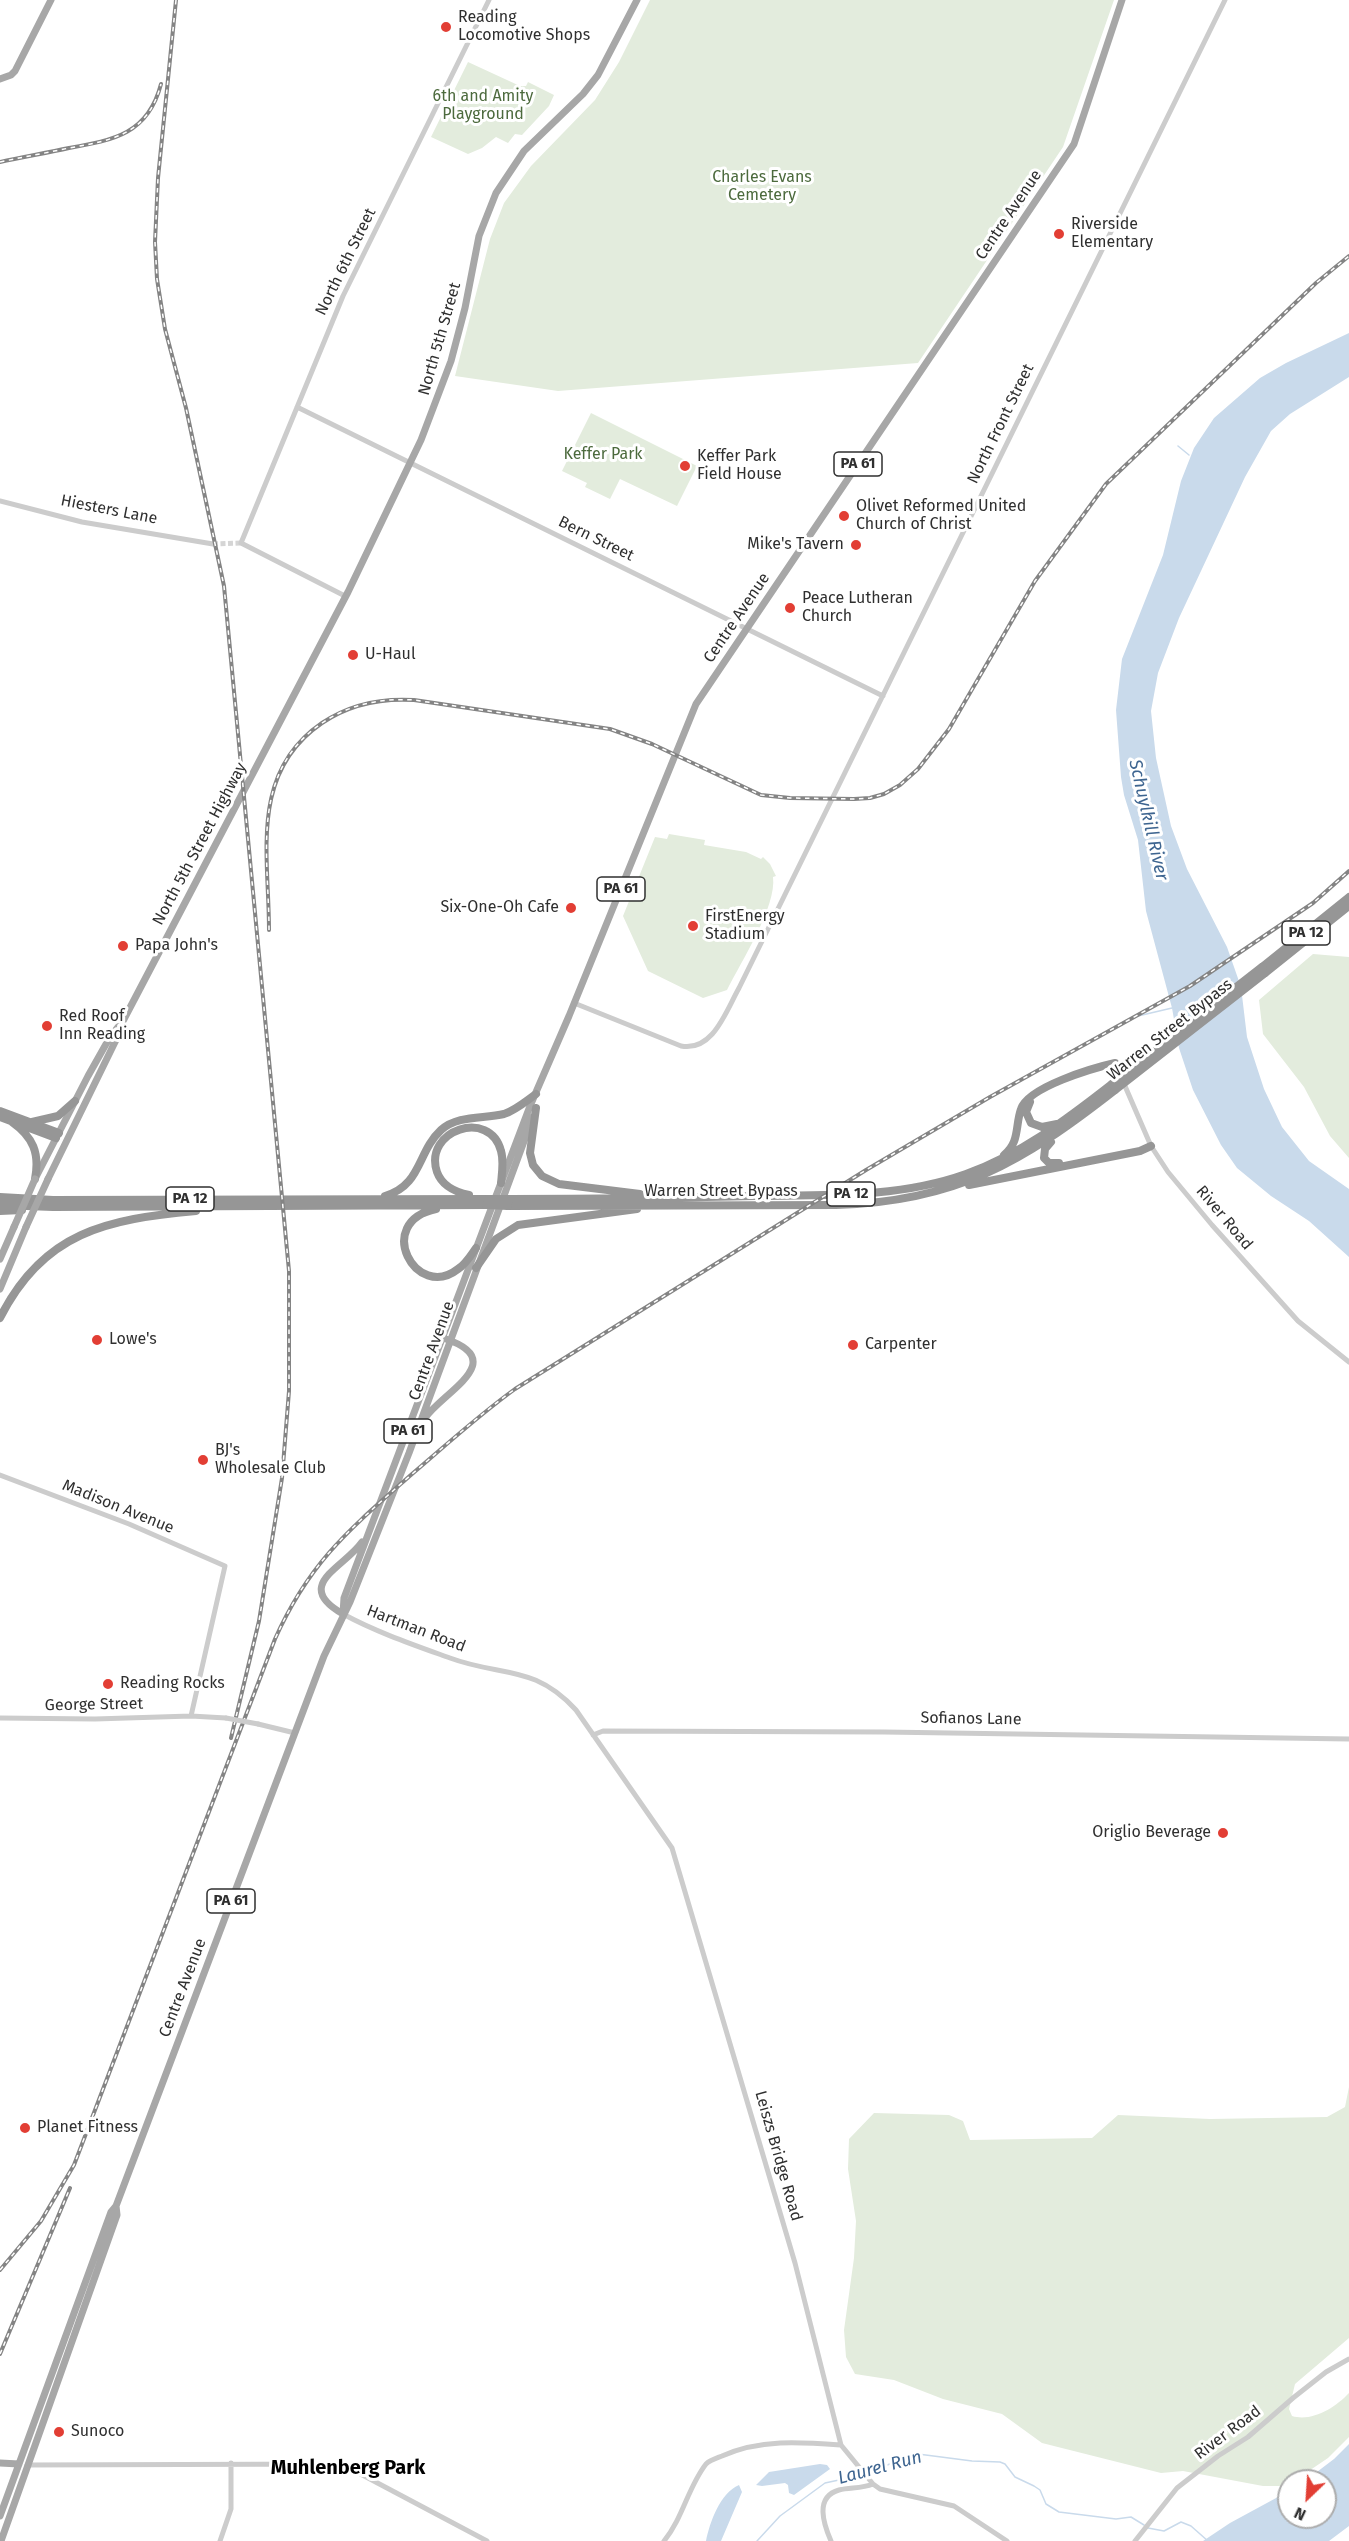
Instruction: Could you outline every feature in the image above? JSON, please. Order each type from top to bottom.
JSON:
[{"type":"highway","name":"Warren Street Bypass","points":[[1263,970],[1349,897]]},
{"type":"highway","name":"Warren Street Bypass","points":[[0,1197],[53,1200],[704,1201],[852,1205],[891,1201],[970,1181],[1010,1163],[1060,1132],[1113,1087],[1349,906]]},
{"type":"highway","points":[[1068,1119],[1051,1126],[1038,1126],[1029,1121],[1026,1109],[1036,1096],[1115,1063]]},
{"type":"highway","points":[[993,1163],[1014,1143],[1021,1109],[1030,1095],[1091,1070],[1115,1063]]},
{"type":"highway","name":"Warren Street Bypass","points":[[704,1201],[897,1191],[953,1178],[993,1163],[1032,1143],[1113,1087]]},
{"type":"highway","points":[[375,1199],[399,1191],[407,1185],[435,1138],[446,1127],[460,1120],[508,1112],[536,1094]]},
{"type":"highway","points":[[28,1122],[53,1118],[75,1101]]},
{"type":"highway","points":[[536,1108],[530,1153],[536,1169],[542,1176],[559,1184],[658,1201]]},
{"type":"highway","points":[[0,1111],[57,1136]]},
{"type":"highway","points":[[0,1117],[57,1136]]},
{"type":"highway","points":[[12,1122],[25,1132],[34,1144],[38,1161],[35,1179]]},
{"type":"highway","points":[[487,1202],[456,1192],[443,1182],[435,1161],[443,1139],[453,1131],[465,1127],[487,1132],[497,1141],[501,1151],[501,1183]]},
{"type":"highway","points":[[1060,1132],[1044,1152],[1044,1158],[1049,1163],[1140,1146],[1151,1146]]},
{"type":"highway","points":[[941,1190],[1140,1151],[1151,1146]]},
{"type":"highway","points":[[476,1268],[496,1239],[518,1225],[616,1213],[658,1201]]},
{"type":"highway","name":"Warren Street Bypass","points":[[0,1205],[53,1207],[449,1206],[487,1202]]},
{"type":"highway","points":[[0,1318],[13,1295],[38,1264],[60,1247],[86,1232],[130,1218],[245,1206]]},
{"type":"highway","points":[[449,1206],[423,1212],[410,1224],[404,1241],[405,1252],[410,1262],[424,1274],[446,1275],[461,1267],[476,1248]]},
{"type":"highway","points":[[0,1212],[53,1207]]},
{"type":"main road","points":[[0,78],[11,75],[18,67],[51,0]]},
{"type":"main road","name":"North 5th Street","points":[[289,704],[345,596],[431,417],[451,361],[465,307],[479,236],[496,193],[508,172],[534,140],[583,94],[598,75],[637,0]]},
{"type":"main road","name":"Centre Avenue","points":[[19,2464],[111,2212],[116,2206],[295,1733],[420,1425],[476,1248],[501,1183],[696,704],[1074,144],[1122,0]]},
{"type":"main road","name":"North 5th Street Highway","points":[[0,1289],[48,1179],[116,1040],[119,1028],[289,704]]},
{"type":"main road","name":"North 5th Street Highway","points":[[0,1259],[35,1179],[75,1101],[110,1037],[119,1028]]},
{"type":"main road","name":"Centre Avenue","points":[[343,1614],[344,1598],[476,1268],[536,1108],[536,1094]]},
{"type":"main road","points":[[57,1136],[67,1139]]},
{"type":"main road","points":[[420,1425],[434,1406],[461,1384],[471,1371],[470,1352],[465,1346],[447,1339]]},
{"type":"main road","points":[[343,1614],[330,1607],[323,1599],[324,1581],[331,1570],[357,1549],[370,1530]]},
{"type":"main road","name":"Centre Avenue","points":[[30,2466],[117,2215],[116,2206]]},
{"type":"main road","points":[[0,2463],[19,2464]]},
{"type":"main road","name":"PA 61","points":[[0,2516],[19,2464]]},
{"type":"main road","name":"PA 61","points":[[1,2541],[30,2466]]},
{"type":"street","name":"North 6th Street","points":[[345,596],[242,543],[344,294],[489,0]]},
{"type":"street","name":"North Front Street","points":[[574,1003],[681,1046],[696,1046],[710,1037],[739,988],[1225,0]]},
{"type":"street","name":"Bern Street","points":[[297,407],[883,696]]},
{"type":"street","name":"Hiesters Lane","points":[[0,501],[82,522],[213,544]]},
{"type":"street","name":"River Road","points":[[1115,1063],[1151,1146],[1200,1211],[1298,1321],[1349,1362]]},
{"type":"street","name":"Madison Avenue","points":[[0,1474],[129,1524],[225,1566],[191,1716]]},
{"type":"street","name":"Hartman Road","points":[[343,1614],[448,1658],[538,1680],[556,1690],[576,1710]]},
{"type":"street","name":"Leiszs Bridge Road","points":[[576,1710],[672,1848],[782,2218],[841,2445],[873,2484]]},
{"type":"street","name":"George Street","points":[[0,1719],[191,1716],[226,1718],[295,1733]]},
{"type":"street","name":"Sofianos Lane","points":[[593,1735],[603,1731],[860,1732],[1349,1738]]},
{"type":"street","name":"River Road","points":[[1135,2541],[1177,2488],[1248,2438],[1326,2372],[1349,2359]]},
{"type":"street","points":[[664,2541],[676,2524],[695,2483],[708,2462],[755,2445],[793,2441],[841,2445]]},
{"type":"street","points":[[220,2541],[231,2509],[231,2463]]},
{"type":"street","points":[[19,2464],[30,2466],[336,2464],[353,2470],[487,2541]]},
{"type":"street","points":[[831,2541],[823,2516],[827,2499],[840,2490],[863,2488],[873,2484],[888,2492],[954,2506],[1007,2541]]},
{"type":"green space","name":"Charles Evans Cemetery","points":[[650,0],[1114,0],[1063,147],[918,363],[558,391],[455,376],[490,239],[504,203],[531,166],[595,100],[619,62]]},
{"type":"green space","name":"6th and Amity Playground","points":[[468,62],[520,86],[526,86],[528,82],[554,95],[549,106],[522,135],[515,134],[508,143],[496,137],[482,148],[468,154],[431,137]]},
{"type":"green space","name":"Keffer Park","points":[[591,413],[697,466],[677,506],[620,479],[610,499],[585,487],[587,483],[562,471]]},
{"type":"green space","name":"FirstEnergy Stadium","points":[[669,834],[705,840],[704,845],[746,852],[761,859],[763,857],[770,864],[776,876],[773,877],[773,889],[764,918],[727,990],[703,998],[648,971],[623,916],[655,837],[667,839]]},
{"type":"green space","points":[[1313,954],[1349,957],[1349,1158],[1330,1136],[1304,1087],[1263,1034],[1259,1000]]},
{"type":"green space","points":[[1349,2087],[1349,2338],[1295,2384],[1289,2409],[1292,2416],[1315,2415],[1337,2404],[1349,2393],[1349,2437],[1328,2458],[1312,2469],[1277,2469],[1277,2486],[1263,2486],[1183,2471],[1161,2473],[1042,2443],[1002,2414],[943,2399],[894,2380],[855,2374],[846,2357],[844,2330],[854,2258],[856,2221],[848,2169],[849,2139],[874,2113],[949,2115],[963,2121],[970,2140],[1092,2138],[1118,2115],[1210,2119],[1327,2117],[1345,2107]]},
{"type":"water","name":"Schuylkill River","points":[[1349,333],[1349,377],[1290,414],[1271,431],[1245,477],[1179,618],[1158,673],[1151,711],[1156,758],[1171,826],[1187,869],[1227,947],[1241,987],[1247,1037],[1264,1089],[1282,1127],[1309,1161],[1349,1189],[1349,1257],[1309,1221],[1271,1196],[1237,1168],[1221,1145],[1193,1090],[1179,1048],[1172,1008],[1146,911],[1138,840],[1121,777],[1116,710],[1122,659],[1163,555],[1181,481],[1194,448],[1214,418],[1260,378]]},
{"type":"water","points":[[1349,2444],[1349,2526],[1329,2541],[1203,2541],[1230,2523],[1277,2498],[1277,2529],[1337,2529],[1337,2469],[1321,2469]]},
{"type":"water","points":[[820,2464],[827,2465],[830,2469],[794,2495],[789,2493],[788,2485],[785,2483],[756,2485],[769,2472]]},
{"type":"water","points":[[739,2485],[742,2492],[721,2541],[706,2541],[713,2517],[721,2501],[726,2494]]},
{"type":"waterway","points":[[1178,446],[1189,455]]},
{"type":"waterway","points":[[1138,1016],[1172,1008]]},
{"type":"waterway","name":"Laurel Run","points":[[867,2474],[910,2455],[918,2454],[1000,2462],[1005,2464],[1015,2477],[1040,2490],[1046,2504],[1059,2512],[1116,2519],[1131,2517],[1144,2525]]},
{"type":"waterway","name":"Laurel Run","points":[[757,2541],[780,2516],[825,2483],[862,2475]]},
{"type":"waterway","name":"Laurel Run","points":[[1148,2528],[1164,2531],[1181,2522],[1191,2526],[1208,2541]]},
{"type":"tunnel","points":[[213,544],[241,543]]},
{"type":"railway","points":[[176,0],[158,178],[155,242],[157,279],[165,329],[186,408],[224,586],[289,1271],[289,1391],[282,1478],[259,1621],[231,1738]]},
{"type":"railway","points":[[0,162],[101,142],[127,132],[147,114],[161,84]]},
{"type":"railway","points":[[269,930],[268,817],[273,791],[283,766],[299,743],[322,723],[344,711],[378,701],[414,700],[610,729],[652,744],[761,795],[790,798],[870,798],[884,794],[900,785],[918,769],[949,729],[1035,581],[1106,484],[1316,283],[1349,256]]},
{"type":"railway","points":[[0,2270],[41,2221],[74,2165],[275,1639],[302,1588],[333,1548],[450,1441],[515,1389],[866,1170],[990,1097],[1190,986],[1313,903],[1349,871]]},
{"type":"railway","points":[[0,2354],[70,2188]]},
{"type":"place","name":"Reading Locomotive Shops","points":[[446,27]]},
{"type":"place","name":"Riverside Elementary","points":[[1059,234]]},
{"type":"place","name":"Keffer Park Field House","points":[[685,466]]},
{"type":"place","name":"Olivet Reformed United Church of Christ","points":[[844,516]]},
{"type":"place","name":"Mike's Tavern","points":[[856,545]]},
{"type":"place","name":"Peace Lutheran Church","points":[[790,608]]},
{"type":"place","name":"U-Haul","points":[[353,655]]},
{"type":"place","name":"Six-One-Oh Cafe","points":[[571,908]]},
{"type":"place","name":"FirstEnergy Stadium","points":[[693,926]]},
{"type":"place","name":"Papa John's","points":[[123,946]]},
{"type":"place","name":"Red Roof Inn Reading","points":[[47,1026]]},
{"type":"place","name":"Lowe's","points":[[97,1340]]},
{"type":"place","name":"Carpenter","points":[[853,1345]]},
{"type":"place","name":"BJ's Wholesale Club","points":[[203,1460]]},
{"type":"place","name":"Reading Rocks","points":[[108,1684]]},
{"type":"place","name":"Origlio Beverage","points":[[1223,1833]]},
{"type":"place","name":"Planet Fitness","points":[[25,2128]]},
{"type":"place","name":"Sunoco","points":[[59,2432]]},
{"type":"district","name":"Muhlenberg Park","points":[[348,2468]]}]
